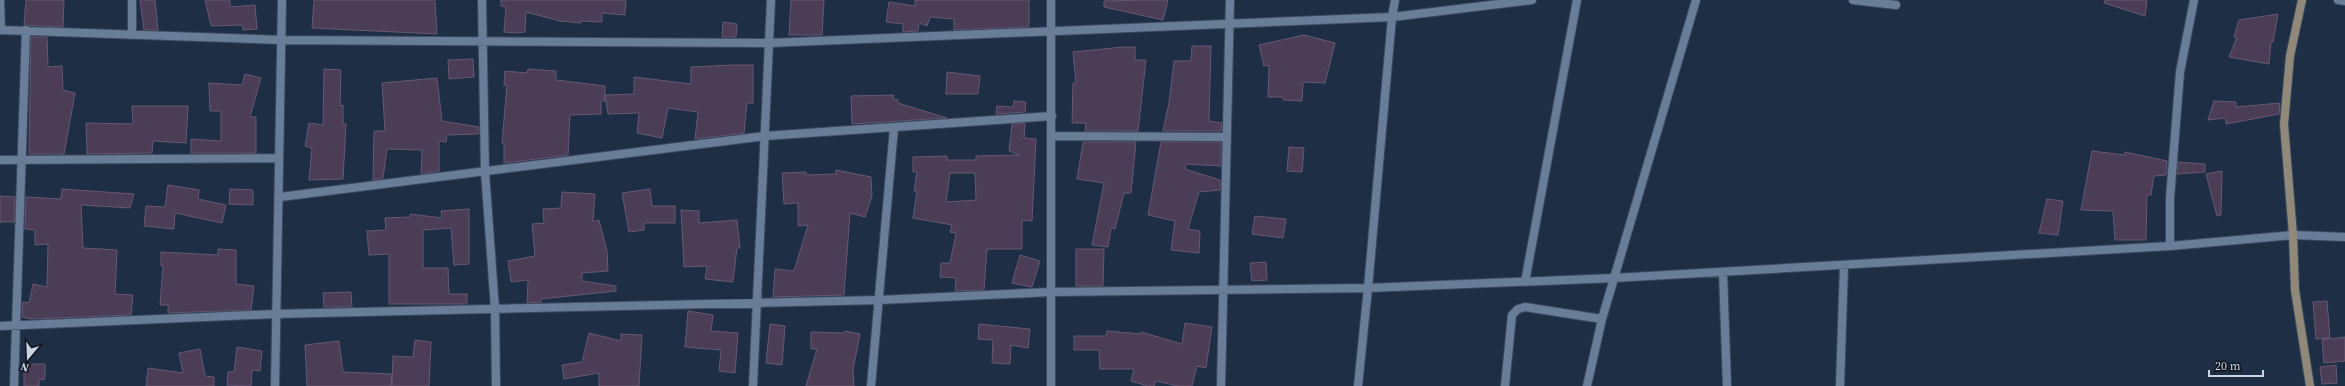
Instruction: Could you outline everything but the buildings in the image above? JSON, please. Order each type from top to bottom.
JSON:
[{"type":"street","points":[[0,0],[0,30],[281,40],[769,43],[1230,25],[1392,17],[1532,0]]},
{"type":"street","points":[[132,0],[132,35]]},
{"type":"street","points":[[275,386],[275,314],[280,197],[279,158],[282,0]]},
{"type":"street","points":[[482,0],[485,172],[495,309],[496,386]]},
{"type":"street","points":[[753,386],[772,0]]},
{"type":"street","points":[[1051,0],[1051,386]]},
{"type":"street","points":[[1221,386],[1230,0]]},
{"type":"street","points":[[1358,386],[1392,17],[1395,0]]},
{"type":"street","points":[[1525,282],[1577,0]]},
{"type":"street","points":[[1586,386],[1602,319],[1696,0]]},
{"type":"street","points":[[1853,0],[1896,5]]},
{"type":"street","points":[[2170,246],[2170,198],[2180,72],[2194,0]]},
{"type":"street","points":[[2302,0],[2290,56],[2284,124],[2293,235],[2295,290],[2310,386]]},
{"type":"street","points":[[2338,0],[2345,1]]},
{"type":"street","points":[[14,386],[23,159],[26,30]]},
{"type":"street","points":[[280,197],[765,136],[1052,116]]},
{"type":"street","points":[[871,386],[894,128]]},
{"type":"street","points":[[1052,136],[1227,137]]},
{"type":"street","points":[[0,160],[279,158]]},
{"type":"street","points":[[0,326],[275,314],[757,304],[1051,292],[1368,288],[1723,272],[2170,246],[2293,235],[2345,237]]},
{"type":"street","points":[[1840,386],[1844,265]]},
{"type":"street","points":[[1723,272],[1727,386]]},
{"type":"street","points":[[1505,386],[1512,315],[1518,309],[1525,307],[1602,319]]}]
